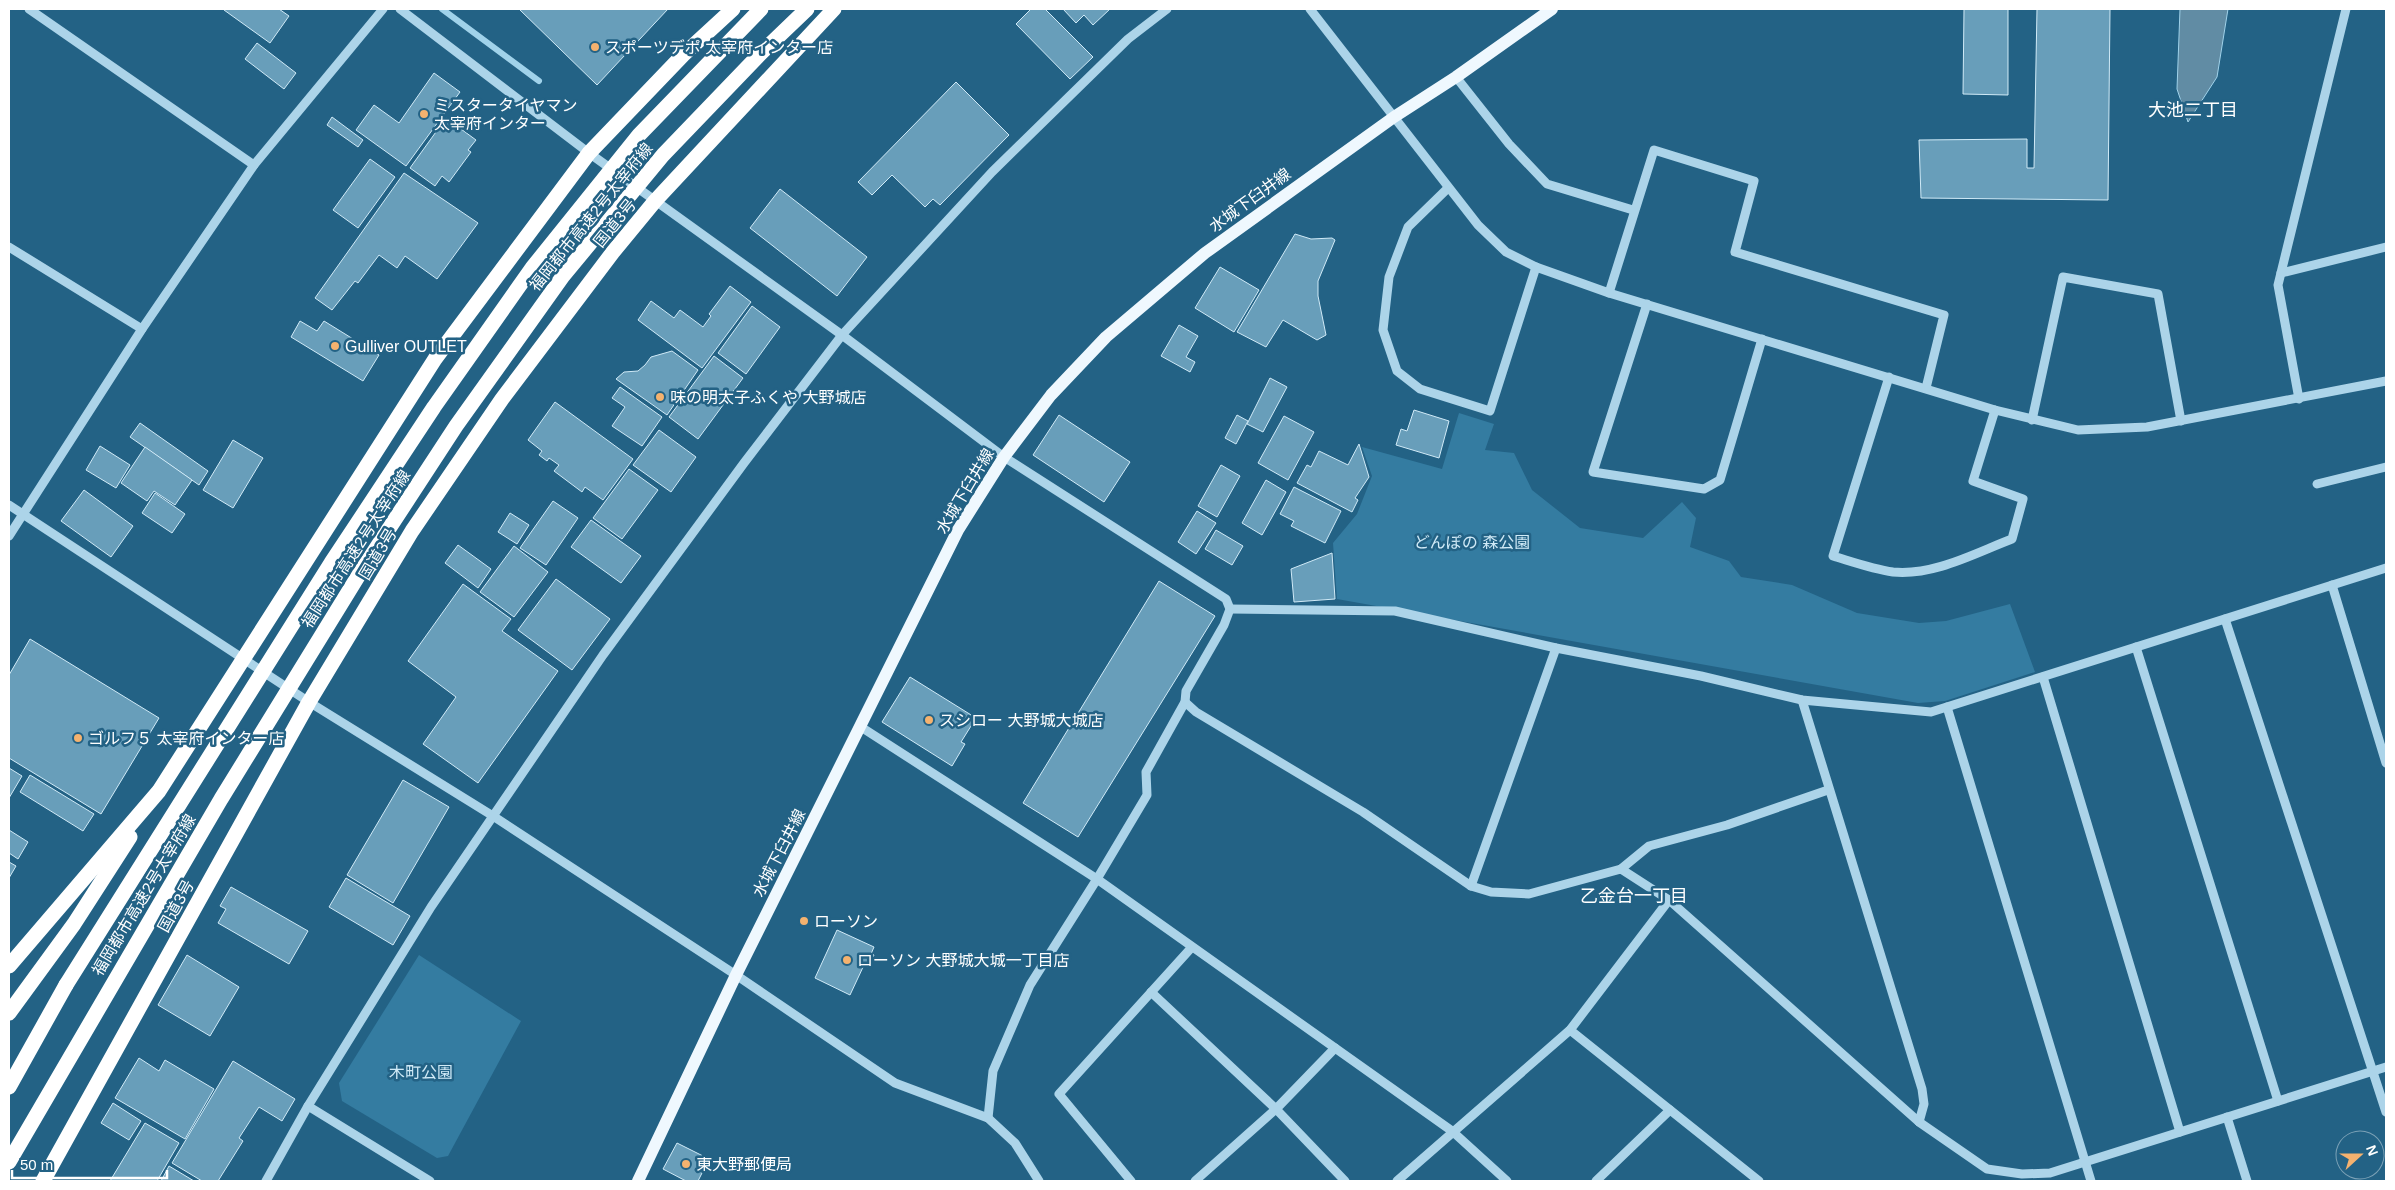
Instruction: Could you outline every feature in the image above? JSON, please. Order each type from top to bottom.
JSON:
[{"type":"highway","points":[[9,1012],[74,924],[435,359],[589,153],[683,56],[733,9]]},
{"type":"highway","name":"福岡都市高速2号太宰府線","points":[[66,985],[331,563],[434,407],[532,268],[639,136],[761,9]]},
{"type":"highway","name":"福岡都市高速2号太宰府線","points":[[9,1162],[221,799],[360,573],[456,426],[563,276],[663,155],[762,52],[807,9]]},
{"type":"highway","name":"国道3号","points":[[43,1181],[309,702],[412,531],[497,407],[655,201],[834,9]]},
{"type":"highway","points":[[9,966],[159,791]]},
{"type":"highway","points":[[9,1078],[66,985]]},
{"type":"highway","points":[[9,1087],[66,985]]},
{"type":"main road","name":"水城下臼井線","points":[[638,1181],[736,975],[958,530],[1004,457],[1052,395],[1106,337],[1147,300],[1206,253],[1394,118],[1552,9]]},
{"type":"street","points":[[29,9],[254,165]]},
{"type":"street","points":[[9,536],[142,329],[254,165],[383,9]]},
{"type":"street","points":[[400,9],[589,153],[842,335],[1004,457],[1224,596],[1230,609],[1224,625],[1186,691],[1185,702],[1146,772],[1147,795],[1097,879],[1030,984],[993,1071],[988,1118]]},
{"type":"street","points":[[266,1181],[308,1106],[431,907],[603,655],[744,463],[842,335],[992,172],[1128,39],[1167,9]]},
{"type":"street","points":[[1310,9],[1447,189],[1478,225],[1506,252],[1536,267],[1647,304],[1995,410],[2032,420],[2088,430],[2118,430],[2181,421],[2386,381]]},
{"type":"street","points":[[2299,399],[2278,285],[2346,9]]},
{"type":"street","points":[[1456,77],[1509,144],[1547,184],[1633,210]]},
{"type":"street","points":[[1609,292],[1633,210],[1654,150],[1754,181],[1735,252],[1944,315],[1926,388]]},
{"type":"street","points":[[1447,189],[1408,227],[1389,277],[1383,330],[1397,371],[1420,389],[1490,411],[1536,267]]},
{"type":"street","points":[[9,246],[142,329]]},
{"type":"street","points":[[2281,273],[2386,247]]},
{"type":"street","points":[[2032,420],[2063,278],[2158,294],[2181,421]]},
{"type":"street","points":[[1647,304],[1593,472],[1704,489],[1720,480],[1762,339]]},
{"type":"street","points":[[1889,377],[1833,556],[1878,570],[1912,571],[1952,562],[2012,539],[2023,499],[1973,481],[1995,410]]},
{"type":"street","points":[[2317,484],[2386,467]]},
{"type":"street","points":[[9,505],[24,513],[309,702],[493,816],[736,975],[895,1083],[988,1118],[1015,1142],[1039,1181]]},
{"type":"street","points":[[1230,609],[1395,611],[1556,648],[1701,676],[1802,700],[1931,712],[2386,568]]},
{"type":"street","points":[[2332,585],[2386,763]]},
{"type":"street","points":[[2225,619],[2386,1112]]},
{"type":"street","points":[[2136,647],[2278,1101]]},
{"type":"street","points":[[1471,886],[1556,648]]},
{"type":"street","points":[[2043,677],[2180,1132]]},
{"type":"street","points":[[1802,700],[1828,790],[1922,1089],[1924,1104],[1920,1122]]},
{"type":"street","points":[[1185,702],[1196,712],[1363,812],[1471,886],[1491,892],[1529,894],[1622,868],[1649,846],[1727,825],[1828,790]]},
{"type":"street","points":[[1947,707],[2091,1181]]},
{"type":"street","points":[[860,727],[1097,879],[1452,1131],[1507,1181]]},
{"type":"street","points":[[1622,868],[1669,900],[1920,1122],[1987,1169],[2022,1174],[2050,1172],[2386,1067]]},
{"type":"street","points":[[1397,1181],[1452,1131],[1570,1030],[1669,900]]},
{"type":"street","points":[[1131,1181],[1059,1094],[1192,947]]},
{"type":"street","points":[[1151,992],[1276,1109],[1345,1181]]},
{"type":"street","points":[[1570,1030],[1759,1181]]},
{"type":"street","points":[[1195,1181],[1276,1109],[1335,1048]]},
{"type":"street","points":[[308,1106],[430,1181]]},
{"type":"street","points":[[1596,1181],[1670,1110]]},
{"type":"street","points":[[2227,1117],[2248,1181]]},
{"type":"green space","name":"どんぽの 森公園","points":[[1459,413],[1494,424],[1485,450],[1514,453],[1532,490],[1580,528],[1643,538],[1682,502],[1696,518],[1690,547],[1729,561],[1741,577],[1792,585],[1857,613],[1919,623],[1946,621],[2010,604],[2035,672],[1945,701],[1918,703],[1337,599],[1333,543],[1357,514],[1372,476],[1362,447],[1442,469]]},
{"type":"green space","name":"木町公園","points":[[419,955],[521,1021],[448,1156],[437,1158],[342,1101],[339,1083]]},
{"type":"shaded area","points":[[2180,9],[2228,9],[2217,77],[2188,122],[2177,89]]},
{"type":"building","points":[[225,9],[279,9],[289,16],[270,43]]},
{"type":"building","name":"スポーツデポ 太宰府インター店","points":[[519,9],[668,9],[597,85]]},
{"type":"building","points":[[1031,9],[1045,9],[1093,57],[1070,79],[1016,24]]},
{"type":"building","points":[[1063,9],[1110,9],[1093,25],[1084,15],[1076,23]]},
{"type":"building","points":[[1964,9],[2008,9],[2008,95],[1963,94]]},
{"type":"building","points":[[2037,9],[2110,9],[2108,200],[1921,198],[1919,140],[2027,139],[2027,168],[2034,168]]},
{"type":"building","points":[[257,43],[296,73],[284,89],[245,59]]},
{"type":"building","name":"ミスタータイヤマン 太宰府インター","points":[[434,73],[460,92],[406,166],[356,130],[374,105],[399,123]]},
{"type":"building","points":[[956,82],[1009,135],[940,205],[933,199],[925,207],[892,175],[872,195],[858,182]]},
{"type":"building","points":[[332,117],[363,140],[358,147],[327,125]]},
{"type":"building","points":[[446,118],[476,140],[468,150],[471,152],[449,182],[442,176],[435,186],[410,168]]},
{"type":"building","points":[[370,159],[395,177],[358,228],[333,210]]},
{"type":"building","points":[[404,173],[478,223],[437,279],[405,256],[397,268],[379,255],[358,283],[355,281],[332,310],[315,298]]},
{"type":"building","points":[[780,189],[867,257],[837,296],[750,228]]},
{"type":"building","points":[[1295,234],[1311,239],[1332,238],[1335,240],[1318,281],[1318,296],[1326,335],[1317,340],[1283,320],[1266,347],[1237,332]]},
{"type":"building","points":[[1220,267],[1259,290],[1234,332],[1195,308]]},
{"type":"building","points":[[730,286],[751,302],[702,368],[638,320],[651,301],[674,318],[680,310],[703,327],[711,316],[709,314]]},
{"type":"building","points":[[752,306],[780,327],[746,374],[718,353]]},
{"type":"building","name":"Gulliver OUTLET","points":[[300,321],[317,331],[324,321],[379,355],[363,381],[291,337]]},
{"type":"building","points":[[1179,325],[1198,336],[1186,357],[1195,362],[1190,372],[1161,356]]},
{"type":"building","name":"味の明太子ふくや 大野城店","points":[[672,351],[698,370],[667,415],[616,379],[624,372],[638,371],[651,357]]},
{"type":"building","points":[[714,356],[743,378],[698,439],[669,417]]},
{"type":"building","points":[[1270,378],[1287,387],[1263,432],[1247,424]]},
{"type":"building","points":[[620,387],[662,417],[642,446],[612,426],[625,407],[612,398]]},
{"type":"building","points":[[555,402],[633,459],[603,500],[585,487],[582,492],[554,471],[559,465],[549,458],[547,461],[539,455],[542,451],[528,440]]},
{"type":"building","points":[[1414,410],[1449,421],[1439,458],[1396,445],[1401,429],[1407,431]]},
{"type":"building","points":[[1059,415],[1130,462],[1104,502],[1033,455]]},
{"type":"building","points":[[1237,415],[1248,421],[1236,444],[1225,438]]},
{"type":"building","points":[[1284,416],[1314,432],[1288,480],[1258,463]]},
{"type":"building","points":[[140,423],[208,471],[199,485],[130,437]]},
{"type":"building","points":[[659,430],[696,457],[671,492],[633,465]]},
{"type":"building","points":[[233,440],[263,458],[233,508],[203,490]]},
{"type":"building","points":[[1359,444],[1369,477],[1355,498],[1358,500],[1352,512],[1297,483],[1307,465],[1311,467],[1319,451],[1348,465]]},
{"type":"building","points":[[100,446],[130,465],[116,488],[86,470]]},
{"type":"building","points":[[145,447],[192,480],[175,505],[154,491],[147,501],[121,483]]},
{"type":"building","points":[[1221,465],[1240,476],[1217,517],[1198,506]]},
{"type":"building","points":[[629,469],[658,490],[622,539],[593,518]]},
{"type":"building","points":[[1266,480],[1286,492],[1262,535],[1242,523]]},
{"type":"building","points":[[1294,487],[1341,511],[1325,543],[1291,526],[1294,521],[1280,514]]},
{"type":"building","points":[[84,490],[133,526],[111,557],[61,521]]},
{"type":"building","points":[[155,493],[185,514],[172,533],[142,513]]},
{"type":"building","points":[[553,501],[578,518],[546,565],[520,548]]},
{"type":"building","points":[[1197,511],[1216,523],[1196,554],[1178,542]]},
{"type":"building","points":[[510,513],[529,525],[517,544],[498,532]]},
{"type":"building","points":[[591,520],[641,556],[621,583],[571,547]]},
{"type":"building","points":[[1216,530],[1243,546],[1232,565],[1205,549]]},
{"type":"building","points":[[458,545],[491,569],[478,588],[445,563]]},
{"type":"building","points":[[514,546],[548,572],[514,617],[480,592]]},
{"type":"building","points":[[1332,553],[1335,599],[1294,602],[1291,569]]},
{"type":"building","points":[[556,579],[610,619],[572,670],[518,630]]},
{"type":"building","points":[[1159,581],[1215,616],[1078,837],[1023,803]]},
{"type":"building","points":[[463,584],[511,619],[502,631],[558,671],[478,783],[423,744],[456,697],[408,661]]},
{"type":"building","name":"ゴルフ５ 太宰府インター店","points":[[30,639],[159,718],[101,814],[9,758],[9,675]]},
{"type":"building","name":"スシロー 大野城大城店","points":[[910,677],[976,718],[961,742],[965,744],[952,766],[882,722]]},
{"type":"building","points":[[9,768],[22,776],[9,798]]},
{"type":"building","points":[[30,775],[94,814],[83,831],[20,792]]},
{"type":"building","points":[[403,780],[449,807],[393,903],[347,875]]},
{"type":"building","points":[[9,830],[28,842],[18,859],[9,853]]},
{"type":"building","points":[[9,862],[16,866],[9,878]]},
{"type":"building","points":[[346,878],[410,916],[393,945],[329,907]]},
{"type":"building","points":[[231,887],[308,931],[289,964],[218,923],[226,909],[220,906]]},
{"type":"building","name":"ローソン 大野城大城一丁目店","points":[[837,930],[874,947],[871,954],[874,955],[868,967],[864,965],[850,995],[815,978]]},
{"type":"building","points":[[187,955],[239,987],[210,1036],[158,1005]]},
{"type":"building","points":[[139,1058],[159,1071],[165,1060],[214,1089],[185,1139],[115,1098]]},
{"type":"building","points":[[233,1061],[295,1099],[282,1121],[259,1107],[239,1138],[243,1141],[218,1181],[202,1181],[172,1163]]},
{"type":"building","points":[[113,1103],[141,1121],[129,1140],[101,1123]]},
{"type":"building","points":[[145,1123],[179,1143],[157,1181],[110,1181]]},
{"type":"building","name":"東大野郵便局","points":[[677,1143],[709,1159],[698,1181],[686,1181],[663,1169]]},
{"type":"building","points":[[169,1166],[194,1181],[161,1181]]},
{"type":"waterway","points":[[442,9],[539,81]]},
{"type":"place","name":"スポーツデポ 太宰府インター店","points":[[595,47]]},
{"type":"place","name":"ミスタータイヤマン 太宰府インター","points":[[424,114]]},
{"type":"place","name":"Gulliver OUTLET","points":[[335,346]]},
{"type":"place","name":"味の明太子ふくや 大野城店","points":[[660,397]]},
{"type":"place","name":"スシロー 大野城大城店","points":[[929,720]]},
{"type":"place","name":"ゴルフ５ 太宰府インター店","points":[[78,738]]},
{"type":"place","name":"ローソン","points":[[804,921]]},
{"type":"place","name":"ローソン 大野城大城一丁目店","points":[[847,960]]},
{"type":"place","name":"東大野郵便局","points":[[686,1164]]},
{"type":"district","name":"大池二丁目","points":[[2193,110]]},
{"type":"district","name":"乙金台一丁目","points":[[1634,896]]}]
